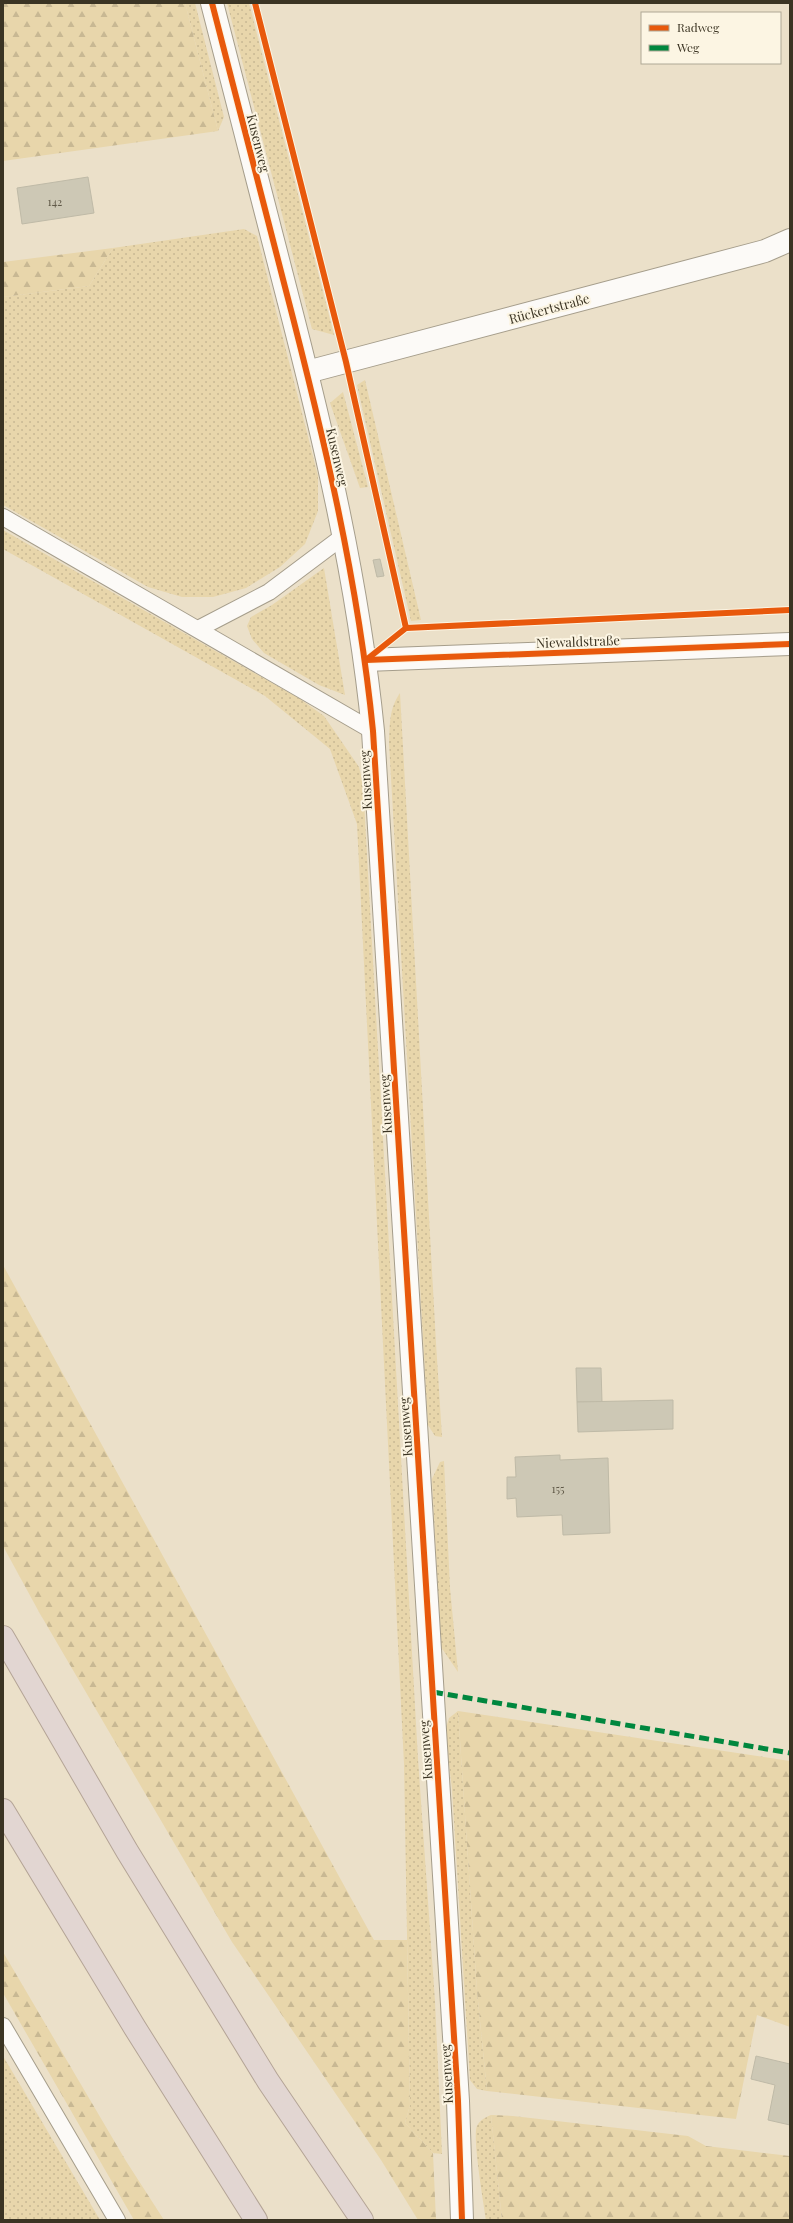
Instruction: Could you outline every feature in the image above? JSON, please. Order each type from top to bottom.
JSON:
[{"type":"highway","points":[[3,1637],[127,1851],[268,2081],[362,2220]]},
{"type":"highway","points":[[3,1810],[135,2028],[256,2220]]},
{"type":"street","name":"Kusenweg","points":[[212,3],[307,372],[345,535],[366,660],[373,731],[458,2094],[462,2220]]},
{"type":"street","name":"Rückertstraße","points":[[307,372],[765,251],[790,240]]},
{"type":"street","name":"Niewaldstraße","points":[[366,660],[790,644]]},
{"type":"lane","points":[[3,517],[373,731]]},
{"type":"lane","points":[[198,629],[269,592],[345,535]]},
{"type":"lane","points":[[3,2026],[117,2220]]},
{"type":"green space","points":[[3,3],[185,3],[218,131],[3,161]]},
{"type":"green space","points":[[185,3],[195,3],[224,117],[218,131]]},
{"type":"green space","points":[[227,3],[249,3],[334,335],[312,329]]},
{"type":"green space","points":[[244,229],[257,236],[318,476],[318,511],[305,544],[280,567],[246,588],[213,597],[182,597],[148,587],[3,505],[3,297],[89,286],[113,248]]},
{"type":"green space","points":[[113,248],[89,286],[3,297],[3,262]]},
{"type":"green space","points":[[365,380],[421,620],[411,621],[357,385]]},
{"type":"green space","points":[[343,392],[368,487],[360,488],[330,403]]},
{"type":"green space","points":[[3,530],[300,699],[324,716],[359,767],[363,784],[418,1759],[435,2001],[442,2154],[433,2153],[405,2123],[410,2105],[404,1764],[357,824],[330,749],[265,696],[3,549]]},
{"type":"green space","points":[[324,568],[345,695],[319,685],[264,653],[252,639],[247,626],[251,617],[272,605]]},
{"type":"green space","points":[[400,693],[442,1437],[435,1436],[428,1425],[389,743],[392,711],[396,699]]},
{"type":"green space","points":[[3,1265],[374,1940],[407,1940],[410,2105],[405,2123],[433,2153],[436,2220],[418,2220],[381,2160],[232,1942],[39,1612],[3,1546]]},
{"type":"green space","points":[[444,1461],[450,1588],[458,1672],[441,1647],[432,1479],[440,1462]]},
{"type":"green space","points":[[458,1711],[477,1991],[487,2091],[477,2089],[470,2080],[452,1789],[445,1731],[449,1718]]},
{"type":"green space","points":[[458,1711],[790,1761],[790,2027],[757,2015],[736,2119],[487,2091],[477,1991]]},
{"type":"green space","points":[[3,1952],[126,2161],[164,2220],[134,2220],[3,1993]]},
{"type":"green space","points":[[3,2056],[100,2220],[3,2220]]},
{"type":"green space","points":[[491,2115],[502,2220],[486,2220],[477,2156],[477,2126],[482,2119]]},
{"type":"green space","points":[[491,2115],[513,2116],[688,2136],[706,2146],[790,2156],[790,2220],[502,2220]]},
{"type":"building","points":[[88,177],[94,213],[22,224],[17,188]]},
{"type":"building","points":[[380,559],[384,576],[377,577],[373,560]]},
{"type":"building","points":[[576,1368],[601,1368],[602,1402],[577,1402]]},
{"type":"building","points":[[673,1400],[673,1429],[578,1432],[577,1402]]},
{"type":"building","points":[[560,1455],[560,1460],[608,1458],[610,1533],[563,1535],[562,1515],[517,1517],[516,1498],[507,1499],[507,1477],[516,1477],[515,1457]]},
{"type":"building","points":[[756,2056],[790,2064],[790,2125],[768,2120],[775,2085],[751,2079]]},
{"type":"marked path","points":[[433,1692],[790,1753]]},
{"type":"cycle path","points":[[212,3],[326,452],[349,563],[373,731],[458,2101],[462,2220]]},
{"type":"cycle path","points":[[255,3],[346,362],[406,628],[366,660]]},
{"type":"cycle path","points":[[406,628],[790,610]]},
{"type":"cycle path","points":[[366,660],[790,644]]}]
